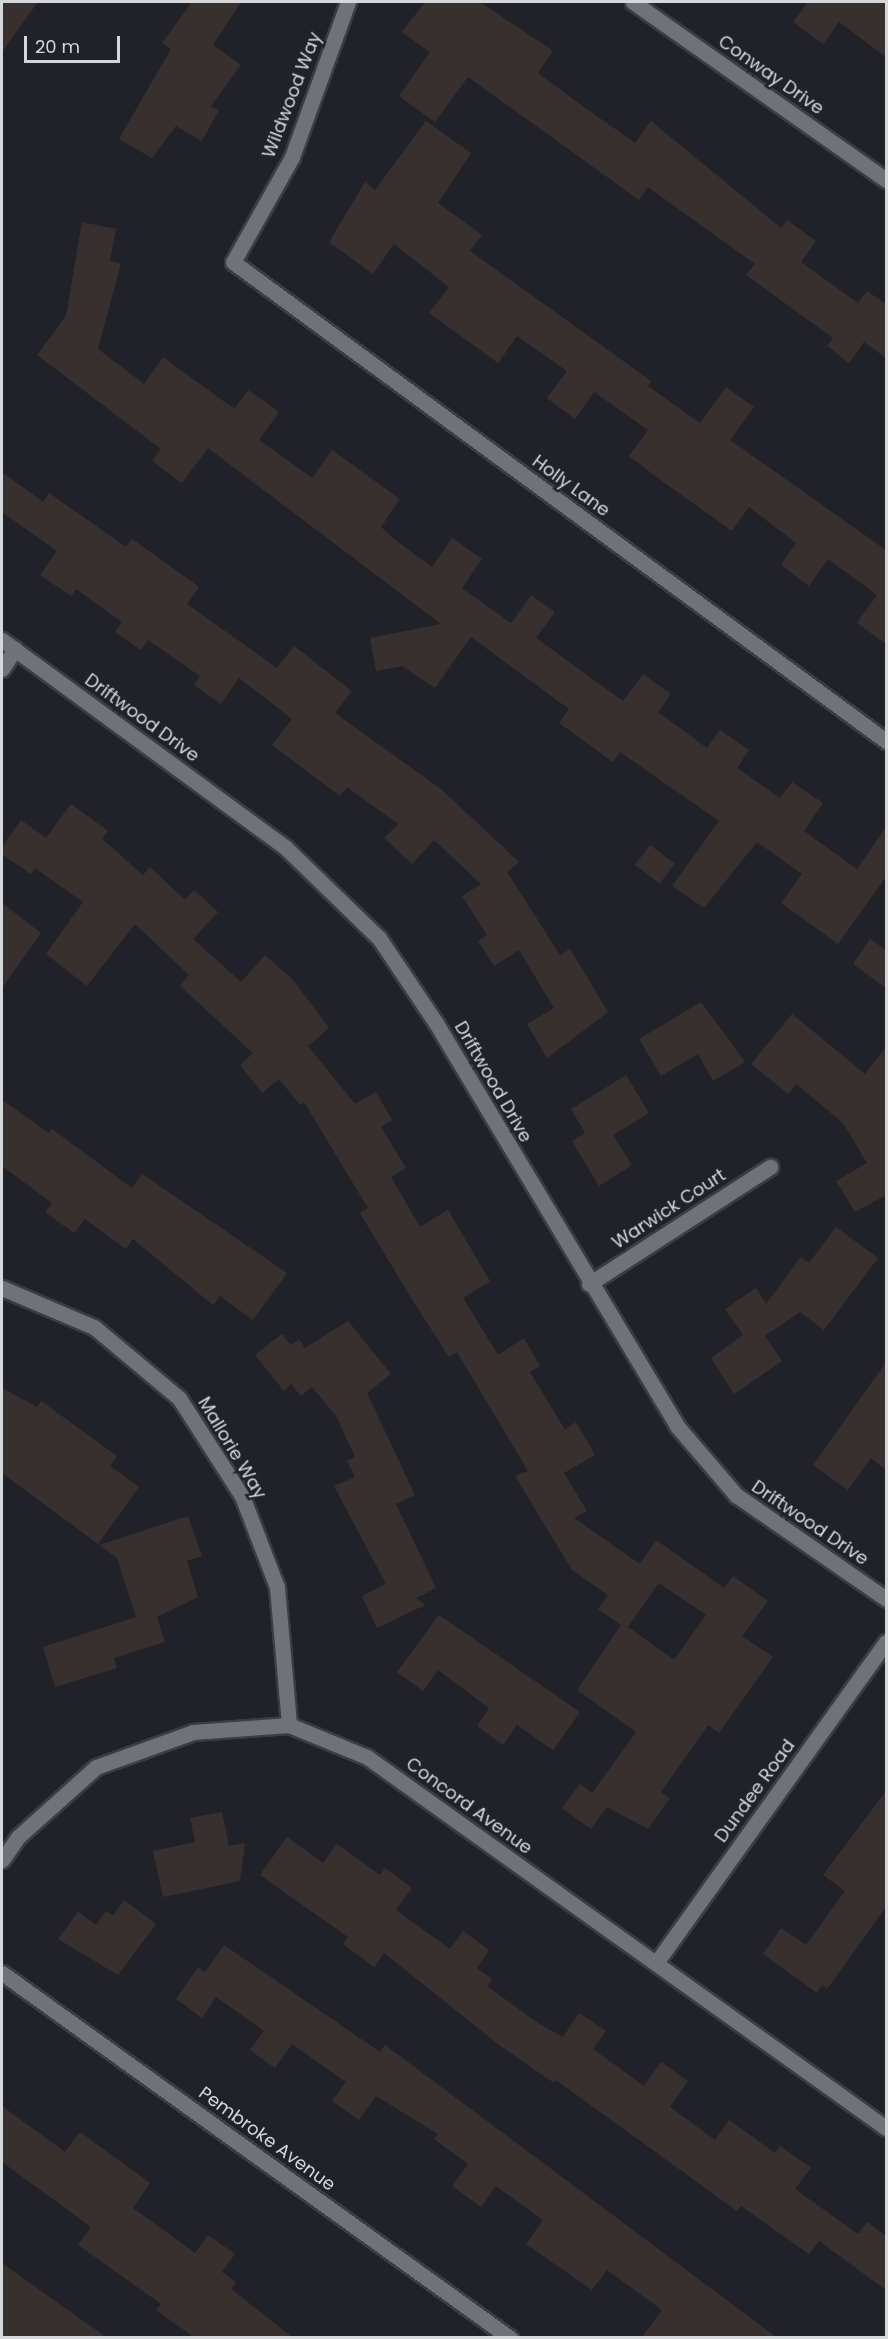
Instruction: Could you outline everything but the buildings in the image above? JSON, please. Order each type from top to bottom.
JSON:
[{"type":"street","name":"Wildwood Way","points":[[233,262],[292,157],[348,2]]},
{"type":"street","name":"Conway Drive","points":[[633,2],[886,180]]},
{"type":"street","name":"Holly Lane","points":[[233,262],[886,741]]},
{"type":"street","name":"Driftwood Drive","points":[[2,640],[286,848],[379,938],[436,1023],[589,1284],[677,1426],[736,1495],[886,1599]]},
{"type":"street","points":[[2,669],[15,649]]},
{"type":"street","name":"Warwick Court","points":[[589,1284],[770,1167]]},
{"type":"street","name":"Mallorie Way","points":[[2,1288],[94,1327],[179,1398],[242,1496],[277,1587],[289,1725]]},
{"type":"street","name":"Dundee Road","points":[[656,1963],[886,1642]]},
{"type":"street","name":"Concord Avenue","points":[[2,1860],[18,1837],[96,1767],[193,1732],[289,1725],[367,1757],[886,2128]]},
{"type":"street","name":"Pembroke Avenue","points":[[2,1972],[510,2337]]}]
